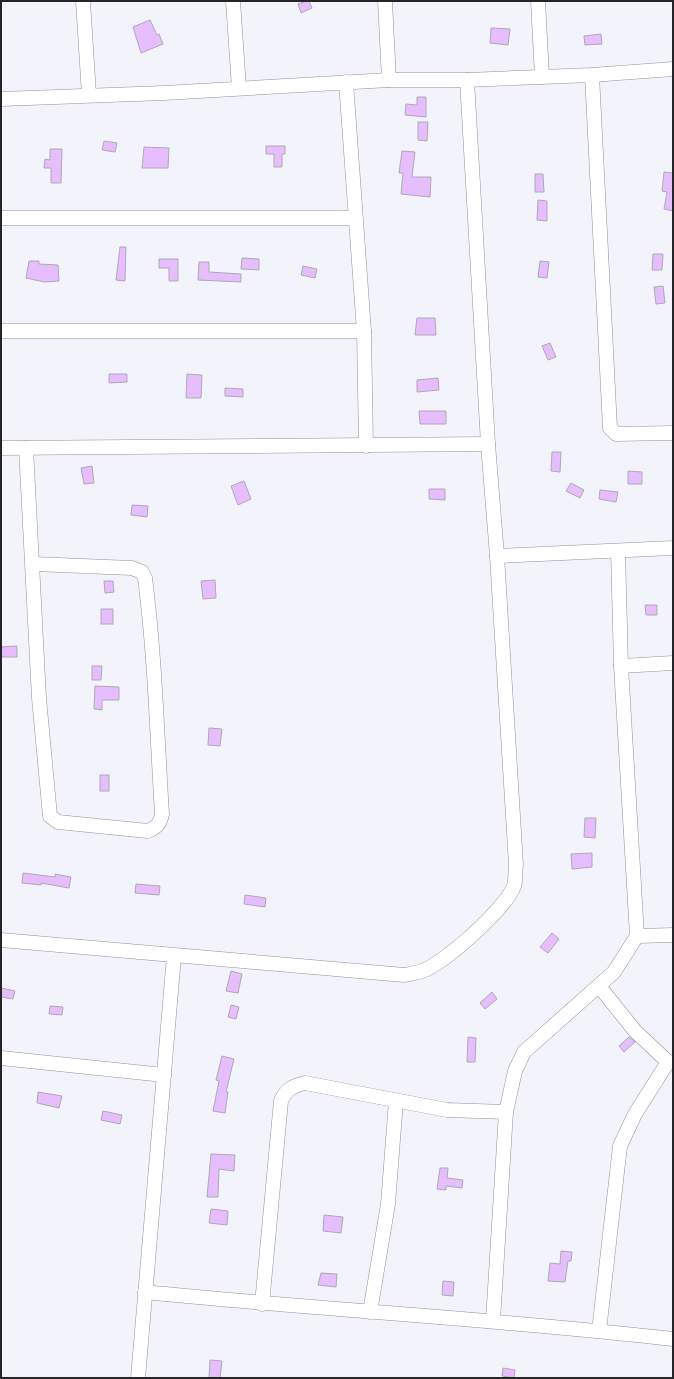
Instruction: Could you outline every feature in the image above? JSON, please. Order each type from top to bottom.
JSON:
[{"type":"street","points":[[83,1],[89,95]]},
{"type":"street","points":[[233,1],[240,88]]},
{"type":"street","points":[[385,1],[389,80]]},
{"type":"street","points":[[538,1],[542,77]]},
{"type":"street","points":[[1,99],[389,80],[467,80],[592,75],[673,69]]},
{"type":"street","points":[[592,75],[610,428],[616,434],[673,433]]},
{"type":"street","points":[[1,940],[404,975],[422,972],[442,960],[468,939],[508,896],[515,885],[516,865],[506,729],[497,556],[488,444],[467,80]]},
{"type":"street","points":[[346,82],[364,330],[366,446]]},
{"type":"street","points":[[1,218],[355,218]]},
{"type":"street","points":[[1,331],[364,330]]},
{"type":"street","points":[[1,448],[488,444]]},
{"type":"street","points":[[26,448],[34,564],[39,698],[50,816],[58,822],[148,831],[155,828],[160,824],[162,814],[154,699],[153,641],[145,578],[142,572],[132,568],[34,564]]},
{"type":"street","points":[[497,556],[673,548]]},
{"type":"street","points":[[493,1321],[506,1112],[515,1071],[524,1052],[614,972],[637,936],[621,666],[618,551]]},
{"type":"street","points":[[621,666],[673,663]]},
{"type":"street","points":[[637,936],[673,935]]},
{"type":"street","points":[[138,1378],[174,956]]},
{"type":"street","points":[[599,1330],[620,1146],[635,1114],[670,1062],[635,1030],[600,986]]},
{"type":"street","points":[[1,1058],[164,1075]]},
{"type":"street","points":[[262,1304],[281,1101],[284,1092],[305,1083],[447,1110],[506,1112]]},
{"type":"street","points":[[370,1312],[388,1204],[396,1101]]},
{"type":"street","points":[[145,1292],[262,1304],[599,1330],[673,1339]]},
{"type":"building","points":[[309,1],[312,8],[301,13],[298,4]]},
{"type":"building","points":[[150,20],[157,35],[159,34],[163,44],[141,53],[133,27]]},
{"type":"building","points":[[491,28],[510,29],[508,45],[490,43]]},
{"type":"building","points":[[601,34],[602,44],[585,45],[584,36]]},
{"type":"building","points":[[417,97],[426,97],[426,117],[405,115],[406,104],[417,105]]},
{"type":"building","points":[[418,122],[428,122],[427,141],[418,140]]},
{"type":"building","points":[[104,141],[117,143],[115,152],[102,150]]},
{"type":"building","points":[[266,146],[285,146],[285,154],[282,154],[282,167],[274,167],[274,154],[266,154]]},
{"type":"building","points":[[144,147],[169,148],[168,168],[142,168]]},
{"type":"building","points":[[50,149],[62,149],[61,183],[51,183],[51,168],[44,168],[45,159],[50,160]]},
{"type":"building","points":[[402,151],[415,152],[412,177],[431,177],[430,197],[401,194],[403,173],[399,173]]},
{"type":"building","points":[[664,172],[673,173],[673,211],[664,209],[667,192],[662,191]]},
{"type":"building","points":[[535,174],[543,174],[544,192],[535,192]]},
{"type":"building","points":[[538,200],[547,201],[547,221],[537,220]]},
{"type":"building","points":[[120,247],[126,247],[125,281],[116,280]]},
{"type":"building","points":[[653,254],[663,254],[662,270],[652,270]]},
{"type":"building","points":[[242,258],[259,259],[259,270],[241,269]]},
{"type":"building","points":[[159,259],[178,259],[178,281],[169,281],[169,268],[159,268]]},
{"type":"building","points":[[29,261],[39,261],[39,264],[58,265],[59,281],[44,282],[26,278]]},
{"type":"building","points":[[540,261],[549,262],[547,278],[538,277]]},
{"type":"building","points":[[199,262],[209,262],[209,272],[241,274],[241,282],[198,280]]},
{"type":"building","points":[[303,266],[317,269],[315,278],[301,275]]},
{"type":"building","points":[[663,286],[665,303],[656,304],[654,287]]},
{"type":"building","points":[[417,318],[435,318],[436,335],[415,335]]},
{"type":"building","points":[[550,343],[556,357],[548,360],[542,346]]},
{"type":"building","points":[[109,374],[127,374],[127,382],[109,383]]},
{"type":"building","points":[[187,374],[202,375],[201,398],[186,398]]},
{"type":"building","points":[[438,378],[439,390],[417,392],[417,380]]},
{"type":"building","points":[[225,388],[243,389],[243,397],[225,396]]},
{"type":"building","points":[[419,411],[446,411],[446,424],[420,424]]},
{"type":"building","points":[[552,452],[561,452],[560,472],[551,471]]},
{"type":"building","points":[[92,466],[94,483],[84,484],[81,468]]},
{"type":"building","points":[[628,471],[642,472],[642,484],[628,484]]},
{"type":"building","points":[[244,481],[251,499],[238,505],[231,486]]},
{"type":"building","points":[[571,483],[584,490],[580,498],[566,491]]},
{"type":"building","points":[[429,489],[445,489],[445,500],[429,499]]},
{"type":"building","points":[[600,490],[618,492],[616,502],[599,499]]},
{"type":"building","points":[[132,505],[148,506],[147,517],[131,515]]},
{"type":"building","points":[[215,580],[216,598],[203,599],[201,581]]},
{"type":"building","points":[[104,581],[113,581],[114,592],[105,593]]},
{"type":"building","points":[[645,605],[657,605],[657,615],[646,615]]},
{"type":"building","points":[[101,609],[113,609],[113,624],[101,624]]},
{"type":"building","points":[[17,646],[17,657],[1,657],[1,647]]},
{"type":"building","points":[[92,666],[102,666],[101,680],[92,680]]},
{"type":"building","points":[[95,686],[119,687],[119,700],[102,700],[102,710],[94,709]]},
{"type":"building","points":[[209,728],[222,729],[220,746],[208,745]]},
{"type":"building","points":[[100,775],[109,775],[109,791],[100,791]]},
{"type":"building","points":[[585,818],[596,818],[595,838],[584,837]]},
{"type":"building","points":[[592,853],[592,867],[572,869],[571,854]]},
{"type":"building","points":[[23,873],[55,877],[55,874],[71,877],[69,888],[41,883],[41,885],[22,883]]},
{"type":"building","points":[[136,884],[160,886],[159,895],[135,893]]},
{"type":"building","points":[[245,895],[266,898],[265,907],[244,904]]},
{"type":"building","points":[[552,933],[559,939],[548,953],[540,947]]},
{"type":"building","points":[[231,971],[242,974],[238,993],[226,991]]},
{"type":"building","points":[[1,988],[15,991],[13,999],[1,997]]},
{"type":"building","points":[[492,992],[497,999],[485,1009],[480,1003]]},
{"type":"building","points":[[231,1005],[239,1007],[236,1019],[228,1017]]},
{"type":"building","points":[[50,1006],[63,1007],[62,1015],[49,1014]]},
{"type":"building","points":[[468,1037],[476,1038],[475,1062],[467,1062]]},
{"type":"building","points":[[629,1037],[635,1042],[624,1052],[619,1046]]},
{"type":"building","points":[[222,1056],[234,1059],[226,1092],[228,1092],[225,1113],[213,1111],[219,1081],[216,1080]]},
{"type":"building","points":[[38,1092],[62,1096],[59,1108],[37,1103]]},
{"type":"building","points":[[103,1111],[122,1115],[120,1124],[101,1120]]},
{"type":"building","points":[[211,1154],[235,1155],[234,1171],[219,1169],[218,1197],[207,1197]]},
{"type":"building","points":[[440,1168],[448,1168],[447,1178],[463,1180],[462,1188],[446,1186],[446,1190],[437,1189]]},
{"type":"building","points":[[211,1209],[228,1211],[227,1225],[209,1223]]},
{"type":"building","points":[[324,1215],[343,1217],[341,1233],[323,1231]]},
{"type":"building","points":[[561,1251],[572,1252],[571,1261],[568,1261],[565,1282],[548,1281],[550,1263],[560,1264]]},
{"type":"building","points":[[321,1273],[337,1274],[336,1287],[318,1285]]},
{"type":"building","points":[[443,1281],[454,1282],[453,1296],[442,1295]]},
{"type":"building","points":[[210,1360],[222,1361],[220,1378],[209,1378]]},
{"type":"building","points":[[503,1368],[515,1370],[514,1378],[502,1376]]}]
